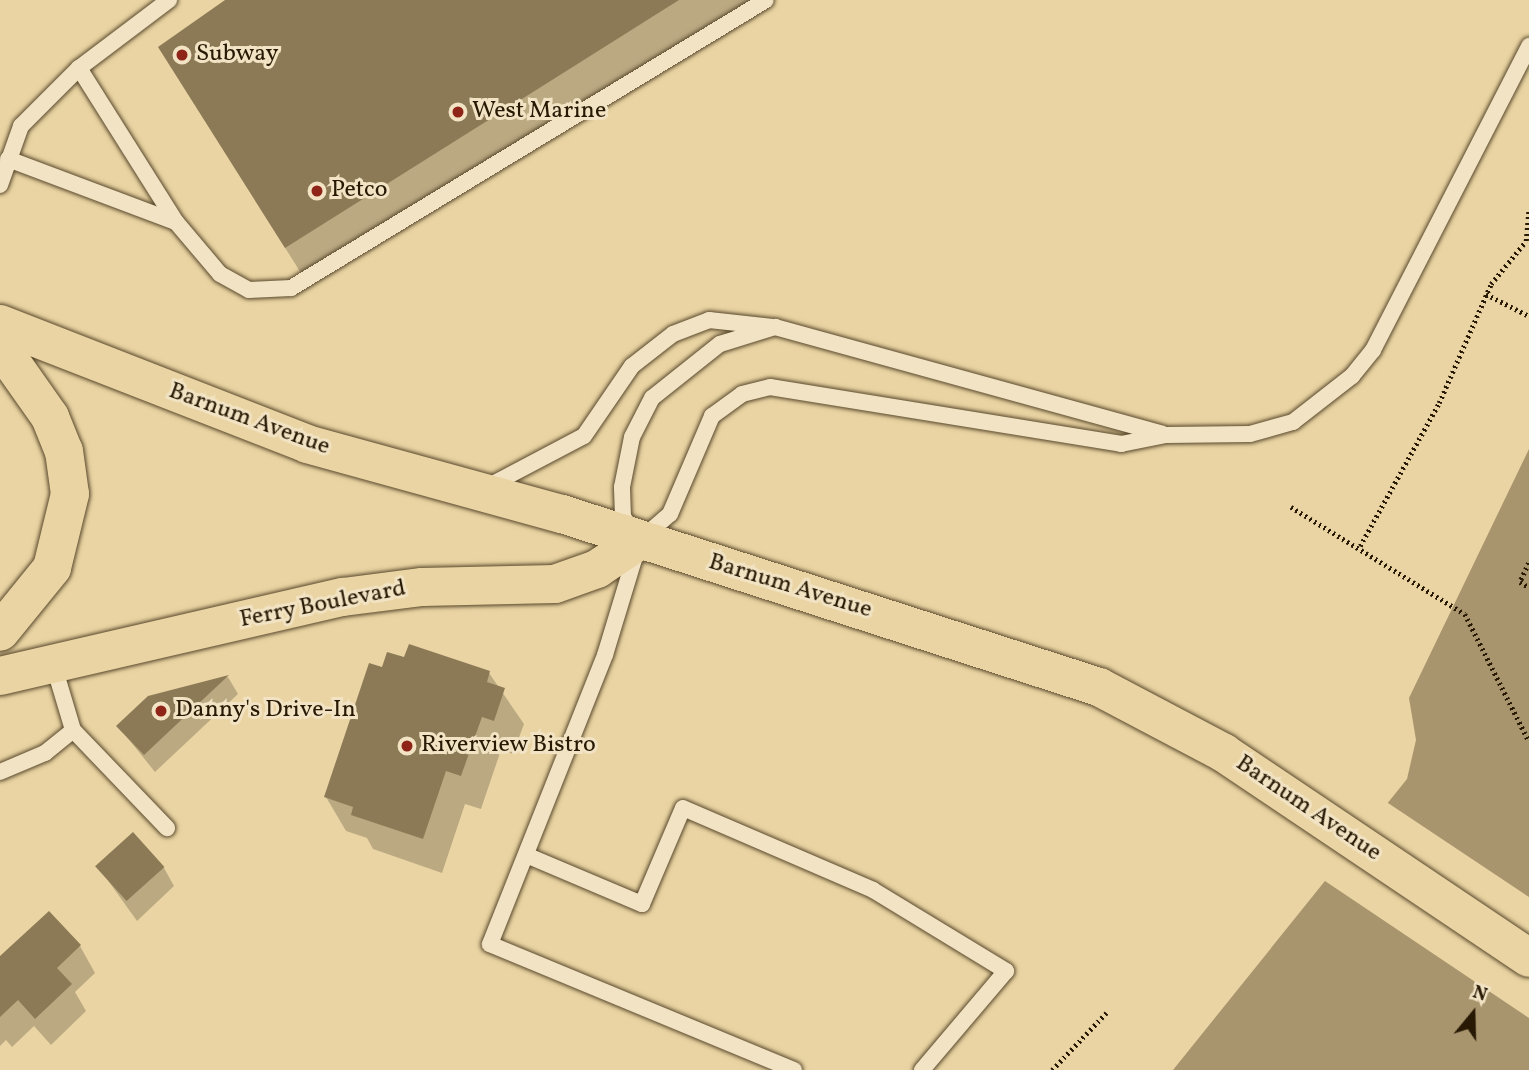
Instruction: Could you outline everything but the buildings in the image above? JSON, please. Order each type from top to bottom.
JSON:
[{"type":"main road","name":"Barnum Avenue","points":[[0,324],[307,444],[479,491],[640,540],[1092,684],[1176,724],[1265,780],[1529,958]]},
{"type":"main road","points":[[0,346],[50,416],[64,452],[70,494],[52,568],[0,632]]},
{"type":"main road","name":"Ferry Boulevard","points":[[0,676],[343,597],[422,587],[555,584],[597,569],[640,540]]},
{"type":"lane","points":[[0,185],[21,126],[79,68],[169,0]]},
{"type":"lane","points":[[79,68],[176,222],[220,274],[249,290],[290,288],[766,0]]},
{"type":"lane","points":[[794,1070],[490,944],[605,655],[640,540],[670,514],[712,416],[755,390],[788,388],[1122,444],[1166,435],[1268,430],[1293,422],[1352,376],[1411,285],[1529,46]]},
{"type":"lane","points":[[8,159],[176,222]]},
{"type":"lane","points":[[479,491],[584,436],[632,366],[673,334],[709,320],[775,327],[1166,435]]},
{"type":"lane","points":[[640,540],[623,517],[622,487],[632,437],[652,398],[720,344],[775,327]]},
{"type":"lane","points":[[53,662],[73,730],[167,828]]},
{"type":"lane","points":[[0,772],[46,752],[73,730]]},
{"type":"lane","points":[[526,855],[642,904],[683,808],[873,890],[1006,971],[922,1070]]},
{"type":"path","points":[[1360,546],[1439,403],[1486,294],[1526,241],[1529,208]]},
{"type":"path","points":[[1486,294],[1529,316]]},
{"type":"path","points":[[1291,507],[1360,546],[1465,614],[1529,741]]},
{"type":"path","points":[[1529,563],[1520,582],[1529,587]]},
{"type":"path","points":[[1052,1070],[1106,1013]]},
{"type":"shaded area","points":[[1529,449],[1529,1070],[1173,1070],[1407,779],[1416,740],[1409,698]]},
{"type":"pier","points":[[1385,801],[1529,897],[1529,1018],[1322,879]]},
{"type":"place","name":"Subway","points":[[182,55]]},
{"type":"place","name":"West Marine","points":[[458,112]]},
{"type":"place","name":"Petco","points":[[317,191]]},
{"type":"place","name":"Danny's Drive-In","points":[[161,711]]},
{"type":"place","name":"Riverview Bistro","points":[[407,746]]}]
